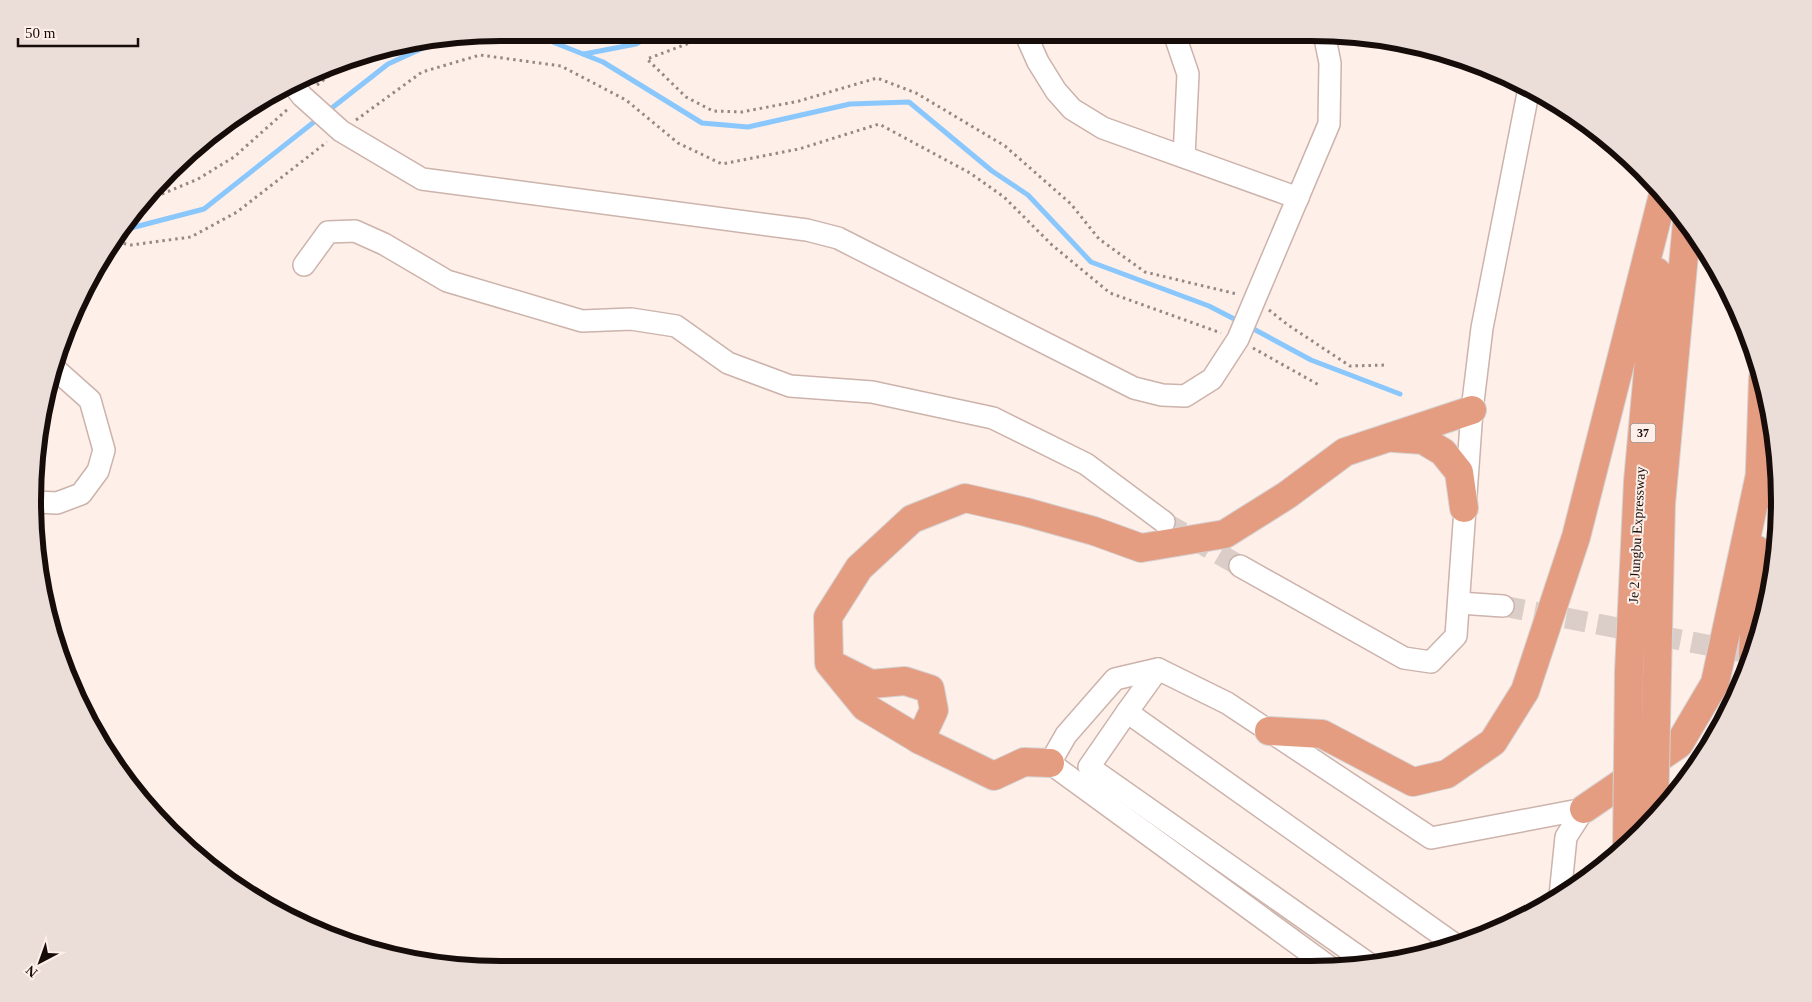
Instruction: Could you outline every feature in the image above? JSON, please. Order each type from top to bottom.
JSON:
[{"type":"highway","points":[[1269,731],[1322,734],[1412,782],[1447,774],[1492,742],[1525,691],[1576,537],[1662,204]]},
{"type":"highway","name":"Je 2 Jungbu Expressway","points":[[1626,835],[1630,671],[1638,481],[1663,205]]},
{"type":"highway","name":"Je 2 Jungbu Expressway","points":[[1654,807],[1661,504],[1686,235]]},
{"type":"highway","points":[[1050,763],[1024,762],[994,776],[920,740],[865,706],[829,663],[828,617],[860,568],[912,519],[965,498],[1060,522],[1141,548],[1216,536],[1225,534],[1287,495],[1345,452],[1472,410]]},
{"type":"highway","points":[[1754,623],[1762,410]]},
{"type":"highway","points":[[1387,438],[1423,440],[1443,452],[1459,472],[1464,508]]},
{"type":"highway","points":[[1584,809],[1679,744],[1715,683],[1759,479]]},
{"type":"highway","points":[[829,663],[871,684],[905,681],[930,689],[934,710],[920,740]]},
{"type":"street","points":[[1029,41],[1038,62],[1052,84],[1072,109],[1102,128],[1298,198]]},
{"type":"street","points":[[1177,41],[1188,74],[1184,157]]},
{"type":"street","points":[[298,92],[340,131],[422,179],[807,230],[838,238],[1134,388],[1162,395],[1186,396],[1212,379],[1238,339],[1329,124],[1330,63],[1326,41]]},
{"type":"street","points":[[1240,566],[1404,658],[1431,662],[1456,636],[1472,410],[1482,328],[1527,96]]},
{"type":"street","points":[[304,265],[328,232],[355,231],[384,244],[447,281],[516,302],[582,321],[630,319],[676,326],[728,363],[790,386],[872,392],[993,418],[1086,464],[1164,522]]},
{"type":"street","points":[[41,502],[57,504],[81,494],[98,471],[104,450],[90,400],[60,373]]},
{"type":"street","points":[[1459,603],[1504,606]]},
{"type":"street","points":[[1158,669],[1089,767],[1361,958]]},
{"type":"street","points":[[1321,961],[1050,763],[1066,735],[1115,679],[1158,669],[1227,703],[1431,838],[1584,809]]},
{"type":"street","points":[[1127,712],[1448,939]]},
{"type":"street","points":[[1561,886],[1566,837],[1584,809]]},
{"type":"path","points":[[693,41],[647,58],[686,97],[713,111],[742,112],[799,100],[876,78],[916,93],[1004,146],[1071,204],[1099,239],[1145,272],[1255,299],[1288,325],[1350,366],[1386,365]]},
{"type":"path","points":[[121,243],[132,245],[191,237],[237,212],[340,131],[422,72],[480,55],[561,66],[626,100],[678,143],[722,164],[799,149],[879,124],[970,173],[1004,197],[1052,245],[1110,293],[1238,339],[1319,385]]},
{"type":"path","points":[[157,196],[198,179],[234,157],[298,92],[319,79]]},
{"type":"waterway","points":[[550,41],[603,62],[702,123],[748,127],[850,104],[909,102],[992,171],[1028,195],[1091,262],[1209,306],[1240,322]]},
{"type":"waterway","points":[[584,54],[636,44],[641,41]]},
{"type":"waterway","points":[[328,111],[388,64],[423,48]]},
{"type":"waterway","points":[[131,228],[204,209],[319,118]]},
{"type":"waterway","points":[[1248,326],[1311,360],[1400,394]]},
{"type":"tunnel","points":[[1164,522],[1240,566]]},
{"type":"tunnel","points":[[1503,606],[1745,652]]}]
